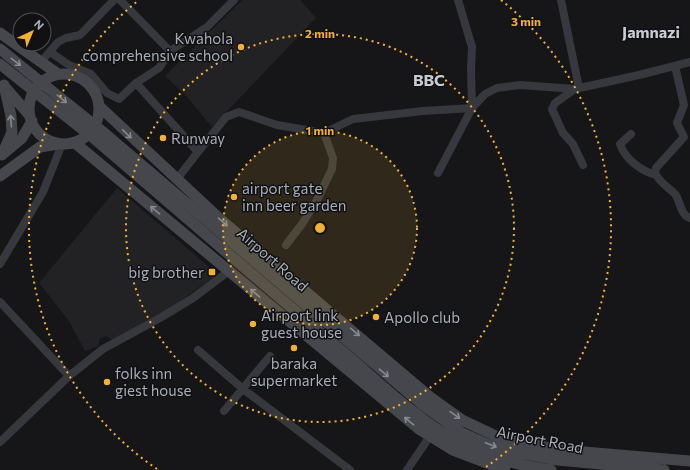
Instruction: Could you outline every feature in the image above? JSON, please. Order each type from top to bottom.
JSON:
[{"type":"main road","points":[[0,34],[58,74],[77,76],[87,82],[95,92],[100,107],[221,220],[430,397],[462,420],[502,439],[561,450],[690,461]]},
{"type":"main road","name":"Airport Road","points":[[0,49],[103,132],[418,414],[458,442],[508,463],[550,470]]},
{"type":"main road","name":"Airport Road","points":[[0,64],[96,140],[329,333],[462,433],[487,444],[509,451],[558,460],[664,470]]},
{"type":"main road","points":[[1,155],[22,138],[31,119],[30,103],[34,92],[42,82],[58,74]]},
{"type":"main road","points":[[2,84],[31,119],[35,128],[45,138],[60,144]]},
{"type":"main road","points":[[1,155],[12,132],[11,116],[2,84]]},
{"type":"main road","points":[[0,176],[40,147],[75,143],[85,138],[94,129],[100,107]]},
{"type":"main road","points":[[75,143],[229,272],[430,436],[453,450],[505,470]]},
{"type":"street","points":[[52,50],[58,42],[66,38],[80,35],[114,0]]},
{"type":"street","points":[[120,0],[170,51]]},
{"type":"street","points":[[40,63],[50,52],[69,65],[91,74],[107,93],[119,99],[136,82],[159,68],[170,51],[207,27],[234,0]]},
{"type":"street","points":[[459,0],[472,47],[472,108]]},
{"type":"street","points":[[561,0],[577,89]]},
{"type":"street","points":[[438,173],[472,108],[485,94],[497,88],[520,86],[577,89],[690,62]]},
{"type":"street","points":[[656,175],[656,168],[684,137],[676,123],[684,105],[675,66]]},
{"type":"street","points":[[136,82],[198,152]]},
{"type":"street","points":[[577,89],[555,103],[552,109],[563,133],[572,144],[583,165]]},
{"type":"street","points":[[177,179],[226,117],[240,112],[277,125],[324,133],[353,119],[423,111],[472,108]]},
{"type":"street","points":[[286,245],[302,224],[317,200],[332,169],[333,158],[324,133]]},
{"type":"street","points":[[631,134],[620,144],[623,151],[634,163],[645,171],[656,175],[675,194],[685,216],[690,218]]},
{"type":"street","points":[[0,264],[42,192],[60,144]]},
{"type":"street","points":[[0,442],[69,376],[103,349],[193,298],[229,272]]},
{"type":"street","points":[[0,302],[69,376]]},
{"type":"street","points":[[198,350],[243,389],[350,470]]},
{"type":"street","points":[[224,411],[270,356]]},
{"type":"street","points":[[407,470],[430,436]]},
{"type":"shaded area","name":"Kwahola comprehensive school","points":[[242,0],[300,0],[316,18],[212,127],[187,97],[165,76]]},
{"type":"shaded area","points":[[117,188],[215,272],[214,277],[156,318],[112,340],[106,336],[100,338],[98,346],[85,351],[69,321],[39,283]]},
{"type":"place","name":"Kwahola comprehensive school","points":[[241,47]]},
{"type":"place","name":"Runway","points":[[163,138]]},
{"type":"place","name":"airport gate inn beer garden","points":[[234,197]]},
{"type":"place","name":"big brother","points":[[212,272]]},
{"type":"place","name":"Apollo club","points":[[376,317]]},
{"type":"place","name":"Airport link guest house","points":[[253,324]]},
{"type":"place","name":"baraka supermarket","points":[[294,348]]},
{"type":"place","name":"folks inn giest house","points":[[107,382]]},
{"type":"district","name":"Jamnazi","points":[[651,31]]},
{"type":"district","name":"BBC","points":[[429,79]]}]
